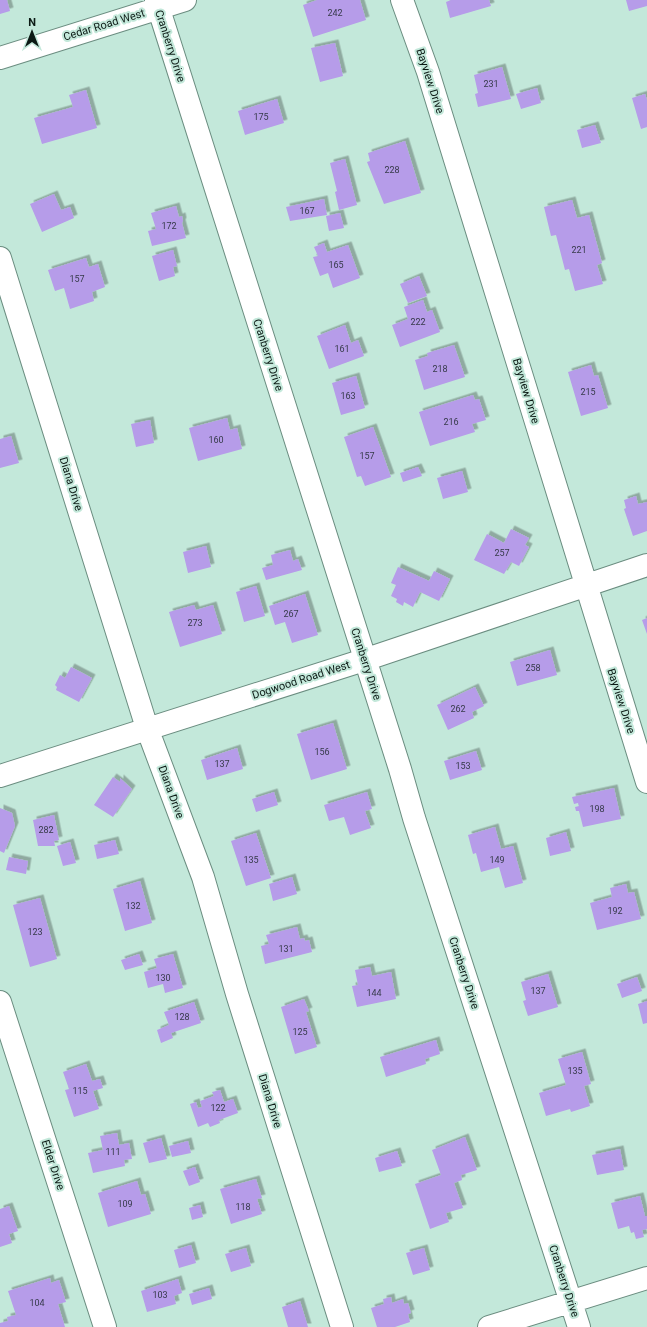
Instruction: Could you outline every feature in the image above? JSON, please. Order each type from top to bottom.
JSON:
[{"type":"street","name":"Cedar Road West","points":[[0,58],[157,4],[186,0]]},
{"type":"street","name":"Bayview Drive","points":[[402,0],[428,72],[647,782]]},
{"type":"street","name":"Cranberry Drive","points":[[157,4],[364,660],[579,1327]]},
{"type":"street","name":"Diana Drive","points":[[0,258],[147,728],[203,876],[237,994],[342,1327]]},
{"type":"street","name":"Dogwood Road West","points":[[0,776],[364,660],[585,584],[647,565]]},
{"type":"street","name":"Elder Drive","points":[[0,1002],[105,1327]]},
{"type":"street","points":[[489,1327],[647,1278]]},
{"type":"building","points":[[0,0],[7,0],[10,11],[0,14]]},
{"type":"building","points":[[317,0],[360,0],[366,20],[313,37],[303,5]]},
{"type":"building","points":[[451,0],[489,0],[491,6],[450,18],[446,2]]},
{"type":"building","points":[[626,0],[647,0],[647,6],[629,11]]},
{"type":"building","points":[[335,43],[343,76],[320,82],[311,48]]},
{"type":"building","points":[[502,67],[511,99],[478,107],[475,94],[478,93],[474,75]]},
{"type":"building","points":[[537,88],[541,103],[521,109],[516,94]]},
{"type":"building","points":[[86,90],[97,128],[42,144],[34,118],[73,107],[69,95]]},
{"type":"building","points":[[645,94],[647,100],[647,127],[641,129],[632,98]]},
{"type":"building","points":[[277,99],[284,123],[245,135],[238,111]]},
{"type":"building","points":[[595,125],[601,143],[582,148],[577,130]]},
{"type":"building","points":[[405,141],[421,193],[384,204],[367,162],[370,161],[368,153]]},
{"type":"building","points":[[345,159],[357,205],[339,210],[335,192],[337,191],[330,163]]},
{"type":"building","points":[[54,194],[61,210],[70,207],[74,218],[42,232],[30,204]]},
{"type":"building","points":[[324,199],[327,215],[290,221],[286,207]]},
{"type":"building","points":[[572,200],[577,218],[589,215],[602,263],[597,265],[603,284],[575,291],[569,269],[565,270],[556,235],[551,236],[544,207]]},
{"type":"building","points":[[176,206],[179,217],[182,216],[182,223],[186,238],[152,246],[148,231],[156,229],[151,213]]},
{"type":"building","points":[[340,213],[344,228],[329,231],[326,216]]},
{"type":"building","points":[[324,243],[327,252],[348,245],[360,278],[333,288],[328,273],[320,276],[313,257],[318,256],[314,247]]},
{"type":"building","points":[[173,250],[177,266],[173,267],[175,276],[159,281],[152,256]]},
{"type":"building","points":[[86,258],[89,267],[98,264],[105,287],[92,292],[94,301],[70,309],[64,288],[55,291],[48,270]]},
{"type":"building","points":[[419,276],[427,296],[408,303],[400,284]]},
{"type":"building","points":[[423,300],[427,312],[432,310],[440,332],[400,347],[392,325],[408,319],[404,307]]},
{"type":"building","points":[[345,325],[351,343],[358,340],[364,356],[329,369],[317,336]]},
{"type":"building","points":[[454,345],[465,377],[424,390],[415,360],[428,356],[427,353]]},
{"type":"building","points":[[591,365],[594,376],[598,375],[608,408],[581,416],[568,372]]},
{"type":"building","points":[[356,376],[365,408],[341,415],[332,383]]},
{"type":"building","points":[[473,395],[475,400],[479,399],[486,420],[472,424],[475,432],[430,446],[419,412]]},
{"type":"building","points":[[227,418],[230,430],[237,428],[242,449],[198,461],[189,428]]},
{"type":"building","points":[[150,420],[154,443],[136,447],[131,424]]},
{"type":"building","points":[[373,427],[391,477],[365,486],[361,476],[357,477],[344,437]]},
{"type":"building","points":[[11,436],[19,463],[0,468],[0,439]]},
{"type":"building","points":[[418,467],[422,476],[403,482],[400,473]]},
{"type":"building","points":[[462,471],[468,492],[443,499],[437,478]]},
{"type":"building","points":[[636,496],[638,504],[647,502],[647,531],[633,536],[624,509],[626,508],[624,500]]},
{"type":"building","points":[[511,529],[529,538],[525,545],[529,547],[519,566],[511,562],[504,574],[474,560],[487,534],[504,543]]},
{"type":"building","points":[[206,546],[211,567],[188,573],[183,552]]},
{"type":"building","points":[[290,550],[293,561],[298,559],[302,570],[266,580],[262,568],[273,565],[271,555]]},
{"type":"building","points":[[398,567],[429,581],[434,571],[450,579],[439,601],[420,592],[413,607],[404,602],[403,606],[396,602],[397,599],[391,596],[396,585],[391,583]]},
{"type":"building","points":[[256,586],[265,616],[244,622],[236,592]]},
{"type":"building","points":[[305,594],[318,635],[292,643],[285,622],[275,625],[269,606]]},
{"type":"building","points":[[194,605],[196,610],[213,605],[222,634],[180,647],[169,612]]},
{"type":"building","points":[[647,618],[647,634],[642,620]]},
{"type":"building","points":[[550,650],[557,675],[517,686],[510,662]]},
{"type":"building","points":[[71,667],[92,678],[79,702],[56,690],[57,687],[55,685],[60,675],[65,678]]},
{"type":"building","points":[[475,687],[484,706],[472,712],[474,718],[448,730],[437,705]]},
{"type":"building","points":[[333,723],[347,769],[311,780],[297,734]]},
{"type":"building","points":[[237,748],[243,769],[207,780],[201,760]]},
{"type":"building","points":[[476,751],[482,770],[450,780],[444,761]]},
{"type":"building","points":[[113,777],[120,782],[120,778],[132,789],[113,817],[94,805]]},
{"type":"building","points":[[614,788],[621,819],[583,827],[579,811],[576,811],[575,807],[579,806],[578,803],[574,804],[572,797]]},
{"type":"building","points":[[274,792],[278,805],[256,812],[252,799]]},
{"type":"building","points":[[367,792],[372,809],[365,811],[371,828],[350,835],[344,817],[329,821],[324,805]]},
{"type":"building","points":[[0,808],[12,813],[15,826],[4,853],[0,851]]},
{"type":"building","points":[[54,815],[59,840],[54,841],[55,846],[38,846],[33,820]]},
{"type":"building","points":[[495,827],[501,849],[513,846],[523,883],[505,888],[499,867],[481,872],[476,853],[473,854],[468,835]]},
{"type":"building","points":[[566,832],[571,851],[550,856],[546,838]]},
{"type":"building","points":[[256,833],[271,878],[246,886],[231,841]]},
{"type":"building","points":[[115,840],[119,854],[97,859],[94,845]]},
{"type":"building","points":[[70,842],[76,863],[63,866],[57,846]]},
{"type":"building","points":[[9,857],[28,861],[26,874],[6,870]]},
{"type":"building","points":[[292,877],[297,894],[273,901],[269,884]]},
{"type":"building","points":[[140,881],[152,923],[125,931],[113,889]]},
{"type":"building","points":[[626,884],[628,893],[634,892],[641,919],[597,930],[590,903],[612,897],[610,888]]},
{"type":"building","points":[[40,898],[57,959],[30,967],[13,905]]},
{"type":"building","points":[[297,927],[300,939],[304,938],[305,941],[309,940],[312,952],[265,964],[261,946],[269,944],[266,935]]},
{"type":"building","points":[[139,954],[143,965],[125,970],[121,960]]},
{"type":"building","points":[[173,954],[183,988],[165,993],[163,984],[148,988],[144,972],[157,968],[154,959]]},
{"type":"building","points":[[370,967],[372,976],[391,972],[396,999],[357,1007],[352,986],[358,985],[355,970]]},
{"type":"building","points":[[548,974],[558,1007],[528,1016],[523,1001],[526,1000],[521,982]]},
{"type":"building","points":[[637,977],[642,991],[622,998],[617,984]]},
{"type":"building","points":[[304,999],[309,1011],[306,1012],[317,1047],[295,1054],[281,1007]]},
{"type":"building","points":[[647,1001],[647,1023],[643,1024],[638,1004]]},
{"type":"building","points":[[194,1002],[201,1023],[171,1033],[173,1038],[161,1043],[157,1030],[169,1025],[164,1012]]},
{"type":"building","points":[[436,1040],[440,1054],[425,1059],[426,1064],[386,1077],[380,1057]]},
{"type":"building","points":[[582,1052],[591,1084],[584,1086],[590,1106],[571,1112],[570,1109],[546,1116],[539,1093],[566,1085],[558,1059]]},
{"type":"building","points":[[86,1064],[92,1081],[100,1079],[103,1088],[93,1091],[99,1109],[74,1117],[65,1090],[69,1089],[63,1072]]},
{"type":"building","points":[[220,1090],[224,1102],[233,1099],[238,1113],[219,1120],[220,1123],[210,1127],[208,1123],[198,1127],[190,1104],[196,1102],[198,1108],[202,1107],[200,1101],[214,1096],[212,1092]]},
{"type":"building","points":[[117,1133],[119,1145],[129,1143],[132,1159],[124,1160],[125,1166],[93,1173],[88,1153],[103,1150],[100,1136]]},
{"type":"building","points":[[465,1137],[477,1170],[461,1175],[462,1180],[454,1183],[463,1208],[446,1213],[449,1222],[430,1229],[415,1184],[441,1175],[432,1150]]},
{"type":"building","points":[[161,1138],[167,1159],[149,1163],[143,1143]]},
{"type":"building","points":[[188,1141],[191,1153],[172,1157],[169,1146]]},
{"type":"building","points":[[620,1149],[624,1170],[597,1175],[592,1155]]},
{"type":"building","points":[[397,1151],[402,1166],[379,1172],[375,1158]]},
{"type":"building","points":[[195,1167],[200,1182],[189,1186],[183,1171]]},
{"type":"building","points":[[256,1179],[262,1198],[257,1199],[262,1214],[231,1224],[220,1189]]},
{"type":"building","points":[[137,1181],[141,1195],[145,1194],[151,1214],[108,1227],[98,1193]]},
{"type":"building","points":[[640,1196],[645,1216],[647,1216],[647,1229],[642,1230],[644,1237],[636,1239],[634,1232],[631,1233],[629,1226],[618,1229],[611,1203]]},
{"type":"building","points":[[200,1205],[203,1217],[192,1220],[189,1208]]},
{"type":"building","points":[[9,1206],[18,1231],[9,1234],[12,1243],[0,1247],[0,1209]]},
{"type":"building","points":[[191,1245],[196,1263],[179,1268],[174,1250]]},
{"type":"building","points":[[246,1248],[251,1266],[231,1272],[225,1254]]},
{"type":"building","points":[[424,1248],[430,1270],[413,1275],[406,1253]]},
{"type":"building","points":[[50,1278],[51,1283],[59,1280],[66,1302],[58,1304],[65,1327],[0,1327],[0,1323],[8,1321],[7,1317],[16,1315],[8,1291]]},
{"type":"building","points":[[178,1279],[182,1293],[174,1296],[176,1304],[147,1312],[141,1291]]},
{"type":"building","points":[[209,1288],[212,1299],[192,1305],[189,1294]]},
{"type":"building","points":[[391,1297],[392,1303],[403,1299],[404,1304],[408,1303],[411,1313],[408,1314],[410,1322],[395,1327],[377,1327],[371,1308],[384,1304],[383,1299]]},
{"type":"building","points":[[300,1301],[308,1327],[288,1327],[282,1307]]}]
